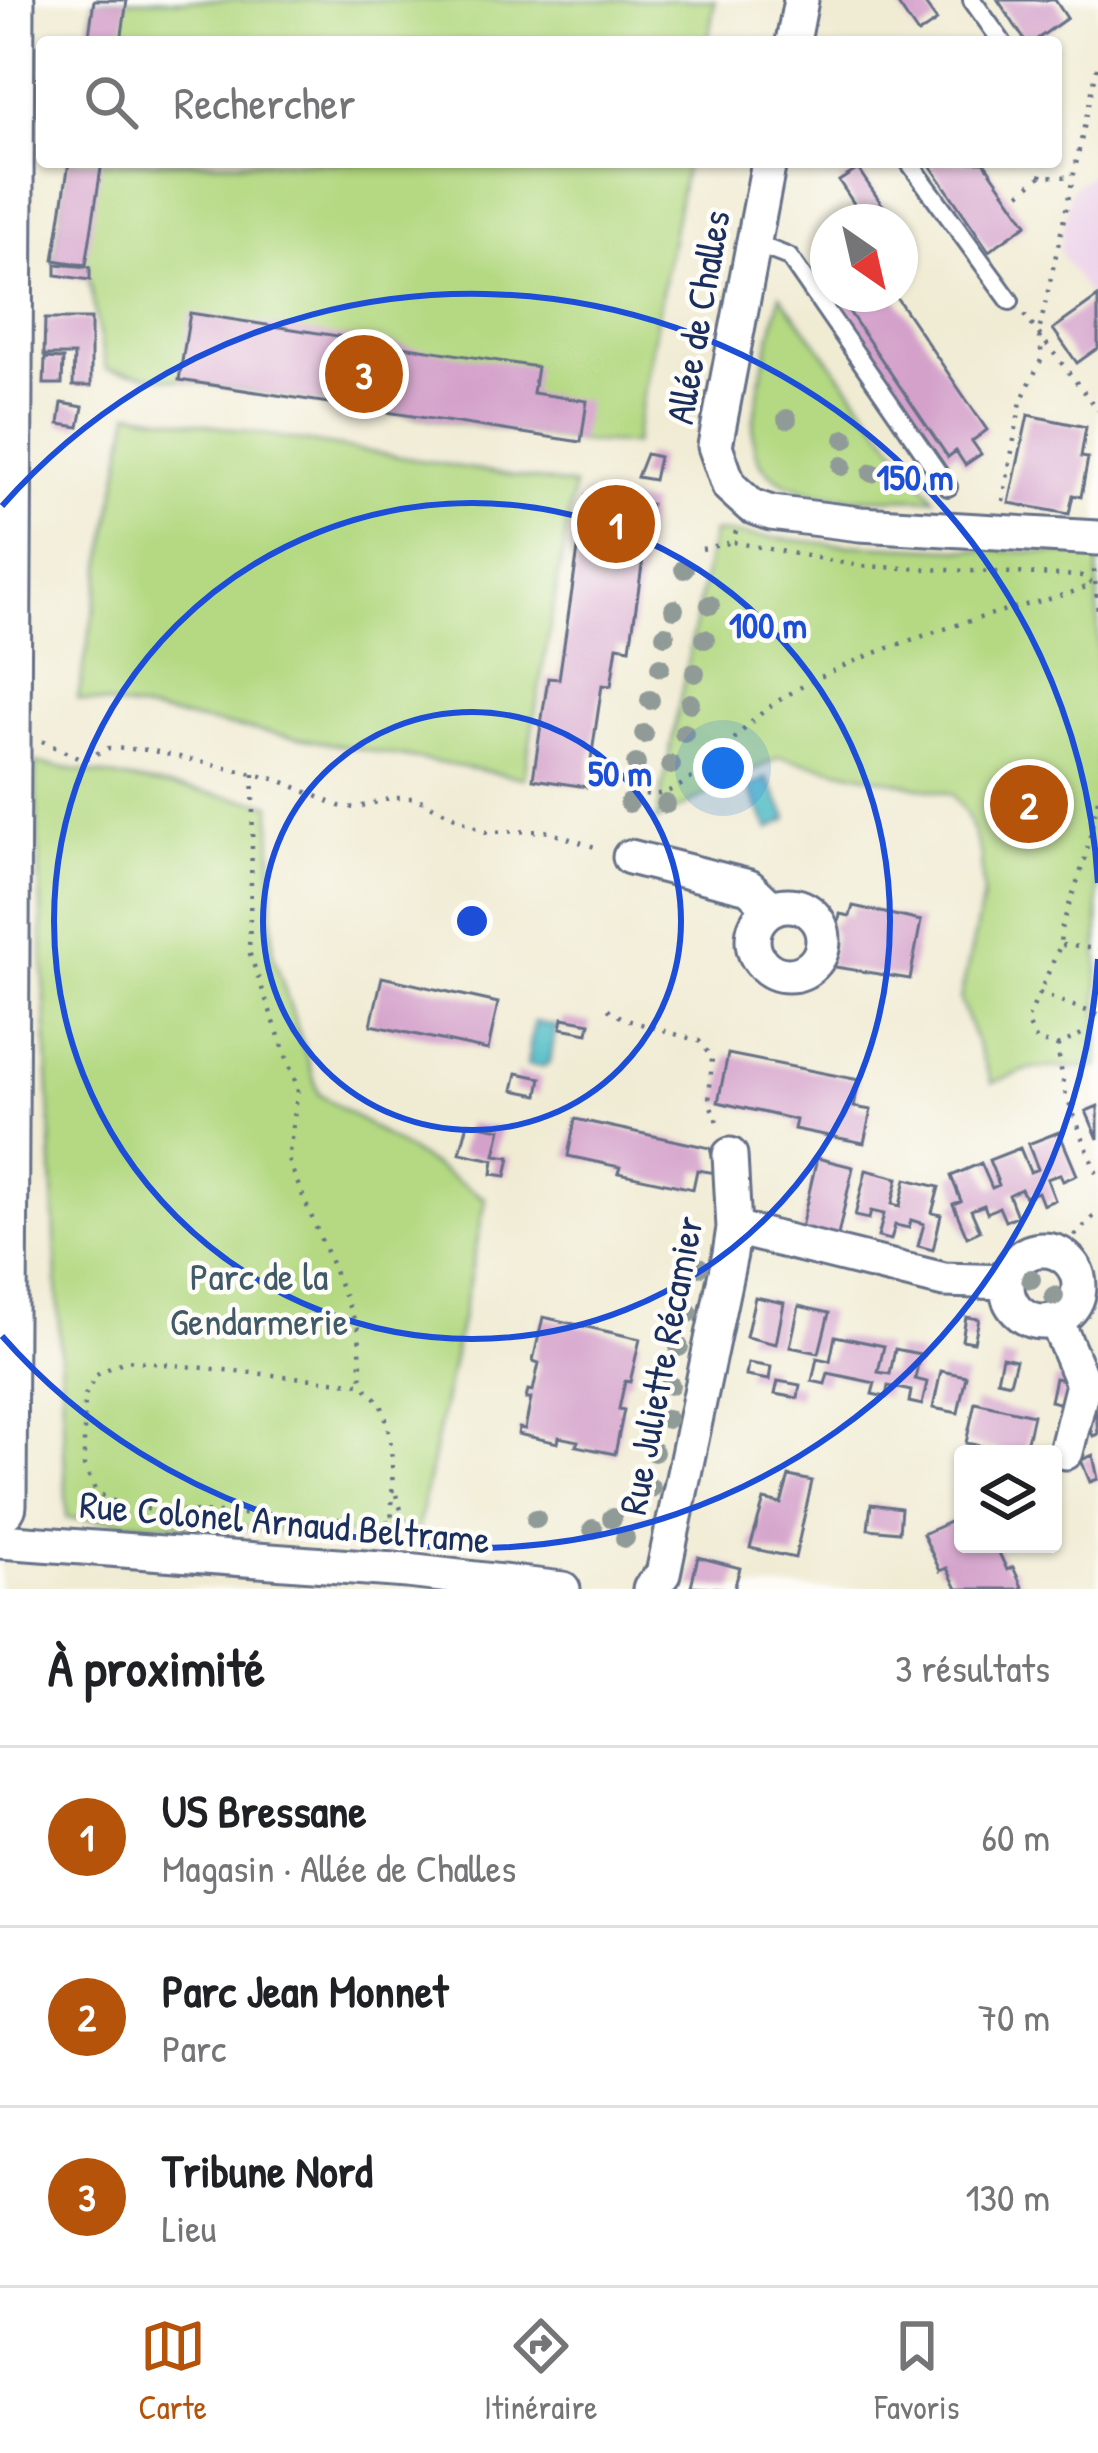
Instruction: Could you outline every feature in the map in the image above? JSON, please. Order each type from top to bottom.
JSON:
[{"type":"main road","points":[[0,1504],[4,51],[8,0]]},
{"type":"street","points":[[794,36],[801,0]]},
{"type":"street","name":"Allée de Challes","points":[[740,496],[715,446],[768,168]]},
{"type":"street","points":[[740,496],[771,513],[860,524],[1097,538]]},
{"type":"street","points":[[630,857],[749,887],[772,909]]},
{"type":"street","name":"Rue Juliette Récamier","points":[[650,1589],[663,1574],[734,1228],[730,1155]]},
{"type":"street","points":[[734,1228],[944,1280],[1007,1282]]},
{"type":"street","points":[[1033,1251],[1058,1253],[1076,1270],[1075,1304],[1056,1320],[1044,1322],[1021,1315],[1008,1294],[1011,1270],[1033,1251]]},
{"type":"street","points":[[1056,1320],[1083,1384],[1066,1452]]},
{"type":"street","name":"Rue Colonel Arnaud Beltrame","points":[[0,1541],[397,1570],[563,1589]]},
{"type":"lane","points":[[972,0],[998,36]]},
{"type":"lane","points":[[913,168],[1010,301]]},
{"type":"lane","points":[[753,243],[789,257],[949,487]]},
{"type":"path","points":[[998,530],[1022,401],[1042,358],[1039,332],[1098,64]]},
{"type":"path","points":[[1020,194],[1044,168]]},
{"type":"path","points":[[1041,176],[1070,178]]},
{"type":"path","points":[[1039,332],[1098,410]]},
{"type":"path","points":[[734,542],[740,496]]},
{"type":"path","points":[[1097,538],[1098,612]]},
{"type":"path","points":[[702,549],[734,542],[818,561],[1082,576],[1095,583]]},
{"type":"path","points":[[645,794],[658,796],[683,785],[749,722],[812,682],[946,629],[1095,583]]},
{"type":"path","points":[[4,737],[29,730],[50,747],[82,760],[109,748],[148,750],[254,774],[339,806],[356,808],[392,797],[416,798],[486,832],[545,831],[630,857]]},
{"type":"path","points":[[254,774],[250,952],[298,1089],[288,1160],[359,1330],[362,1384],[381,1404],[394,1490],[406,1524],[397,1570]]},
{"type":"path","points":[[1098,799],[1060,946],[1028,1013],[1029,1029],[1037,1041],[1057,1046],[1098,1026]]},
{"type":"path","points":[[1060,946],[1098,949]]},
{"type":"path","points":[[1039,993],[1098,1015]]},
{"type":"path","points":[[608,1009],[624,1019],[699,1041],[712,1058],[709,1101],[730,1155]]},
{"type":"path","points":[[1057,1046],[1065,1092],[1098,1177]]},
{"type":"path","points":[[1058,1253],[1098,1212]]},
{"type":"path","points":[[362,1384],[126,1360],[96,1375],[84,1398],[84,1466],[96,1492],[127,1508],[391,1522]]},
{"type":"path","points":[[394,1490],[391,1522],[397,1570]]},
{"type":"shaded area","points":[[1098,169],[1098,348],[1077,363],[1053,329],[1092,301],[1059,251],[1071,189]]},
{"type":"green space","points":[[94,0],[715,0],[709,36],[89,36]]},
{"type":"green space","points":[[68,168],[685,168],[634,444],[581,442],[106,369],[86,265],[54,260]]},
{"type":"green space","points":[[780,295],[934,498],[824,494],[773,475],[758,457],[755,415]]},
{"type":"green space","points":[[130,412],[574,486],[524,778],[78,699]]},
{"type":"green space","points":[[713,532],[833,544],[1098,555],[1098,1067],[1032,1068],[992,1083],[960,1000],[983,897],[981,855],[967,815],[952,794],[779,757],[656,821]]},
{"type":"green space","name":"Parc de la Gendarmerie","points":[[35,763],[271,804],[273,954],[319,1094],[486,1199],[416,1538],[67,1518]]},
{"type":"water","points":[[767,778],[788,819],[769,829],[748,788]]},
{"type":"water","points":[[534,1022],[556,1026],[550,1062],[542,1067],[527,1065]]},
{"type":"building","points":[[94,0],[127,0],[122,36],[89,36]]},
{"type":"building","points":[[895,0],[922,0],[937,21],[918,34]]},
{"type":"building","points":[[998,0],[1055,0],[1067,18],[1042,36],[1022,36]]},
{"type":"building","points":[[68,168],[101,168],[86,265],[54,260]]},
{"type":"building","points":[[932,168],[988,168],[1027,224],[989,251]]},
{"type":"building","points":[[858,169],[882,204],[854,204],[839,181]]},
{"type":"building","points":[[56,264],[90,267],[90,280],[56,275]]},
{"type":"building","points":[[1098,297],[1098,348],[1077,363],[1053,329]]},
{"type":"building","points":[[849,312],[906,312],[987,430],[972,441],[981,454],[965,465],[956,451],[948,457]]},
{"type":"building","points":[[190,313],[537,367],[533,393],[587,401],[581,442],[179,380]]},
{"type":"building","points":[[45,319],[91,319],[91,386],[73,386],[74,355],[44,355]]},
{"type":"building","points":[[45,358],[63,359],[62,384],[44,384]]},
{"type":"building","points":[[62,403],[83,407],[79,427],[59,424]]},
{"type":"building","points":[[1028,415],[1086,427],[1081,457],[1088,458],[1081,497],[1073,495],[1069,514],[1009,503]]},
{"type":"building","points":[[646,454],[659,457],[654,480],[637,477]]},
{"type":"building","points":[[586,495],[651,504],[630,648],[617,646],[611,686],[602,685],[587,787],[533,779],[548,678],[559,679]]},
{"type":"building","points":[[853,906],[921,921],[910,979],[829,966],[835,935],[830,925],[839,921],[840,914],[850,916]]},
{"type":"building","points":[[382,977],[498,1003],[488,1050],[371,1025]]},
{"type":"building","points":[[563,1018],[590,1023],[588,1033],[561,1028]]},
{"type":"building","points":[[728,1054],[859,1080],[854,1107],[871,1110],[864,1143],[794,1129],[796,1120],[718,1102]]},
{"type":"building","points":[[517,1073],[541,1078],[538,1095],[513,1090]]},
{"type":"building","points":[[1098,1106],[1098,1139],[1086,1111]]},
{"type":"building","points":[[575,1119],[710,1148],[716,1173],[697,1170],[693,1189],[618,1173],[620,1167],[568,1156]]},
{"type":"building","points":[[468,1123],[501,1129],[495,1155],[510,1157],[506,1176],[492,1174],[494,1160],[460,1153]]},
{"type":"building","points":[[1059,1132],[1077,1175],[1063,1181],[1060,1174],[1047,1179],[1055,1200],[1043,1205],[1038,1192],[1025,1197],[1021,1189],[1009,1195],[1017,1216],[1005,1221],[999,1207],[987,1213],[984,1205],[971,1210],[980,1231],[967,1237],[953,1204],[961,1201],[951,1176],[981,1163],[992,1188],[999,1185],[989,1160],[1020,1148],[1030,1172],[1038,1169],[1028,1144]]},
{"type":"building","points":[[817,1158],[853,1167],[837,1240],[800,1232]]},
{"type":"building","points":[[866,1170],[898,1178],[892,1204],[900,1206],[906,1179],[939,1187],[932,1213],[941,1215],[933,1250],[918,1246],[924,1224],[911,1220],[909,1228],[895,1225],[891,1240],[878,1237],[884,1214],[871,1211],[869,1219],[855,1216]]},
{"type":"building","points":[[755,1297],[784,1303],[776,1344],[746,1337]]},
{"type":"building","points":[[799,1306],[829,1313],[819,1353],[790,1347]]},
{"type":"building","points":[[543,1317],[640,1339],[630,1382],[625,1381],[615,1454],[576,1446],[578,1441],[559,1437],[558,1443],[518,1434],[519,1428],[525,1429],[531,1399],[526,1399],[528,1390],[533,1391],[539,1363],[533,1361]]},
{"type":"building","points":[[966,1317],[979,1319],[974,1342],[962,1340]]},
{"type":"building","points":[[835,1336],[884,1346],[878,1372],[890,1374],[895,1349],[920,1354],[915,1379],[927,1382],[922,1405],[909,1402],[911,1391],[888,1386],[886,1397],[872,1394],[875,1383],[828,1373],[825,1384],[812,1381],[817,1358],[830,1361]]},
{"type":"building","points":[[1002,1357],[1016,1360],[1010,1383],[997,1380]]},
{"type":"building","points":[[748,1363],[771,1367],[769,1380],[746,1376]]},
{"type":"building","points":[[941,1371],[966,1376],[958,1413],[933,1408]]},
{"type":"building","points":[[1055,1378],[1068,1381],[1063,1404],[1050,1401]]},
{"type":"building","points":[[778,1381],[800,1385],[798,1398],[775,1394]]},
{"type":"building","points":[[975,1402],[1033,1415],[1026,1445],[966,1443]]},
{"type":"building","points":[[1096,1409],[1098,1434],[1093,1436],[1084,1414]]},
{"type":"building","points":[[1093,1455],[1098,1479],[1090,1482],[1081,1460]]},
{"type":"building","points":[[789,1476],[812,1481],[795,1558],[750,1548],[764,1500],[781,1504]]},
{"type":"building","points":[[871,1504],[901,1508],[899,1532],[868,1529]]},
{"type":"building","points":[[954,1520],[954,1553],[999,1553],[1007,1570],[1013,1567],[1023,1589],[957,1589],[947,1568],[940,1571],[923,1534]]},
{"type":"building","points":[[698,1557],[740,1568],[734,1589],[691,1586]]},
{"type":"place","name":"Tribune Nord","points":[[364,374]]},
{"type":"place","name":"US Bressane","points":[[616,524]]},
{"type":"place","name":"Parc Jean Monnet","points":[[1029,804]]}]
